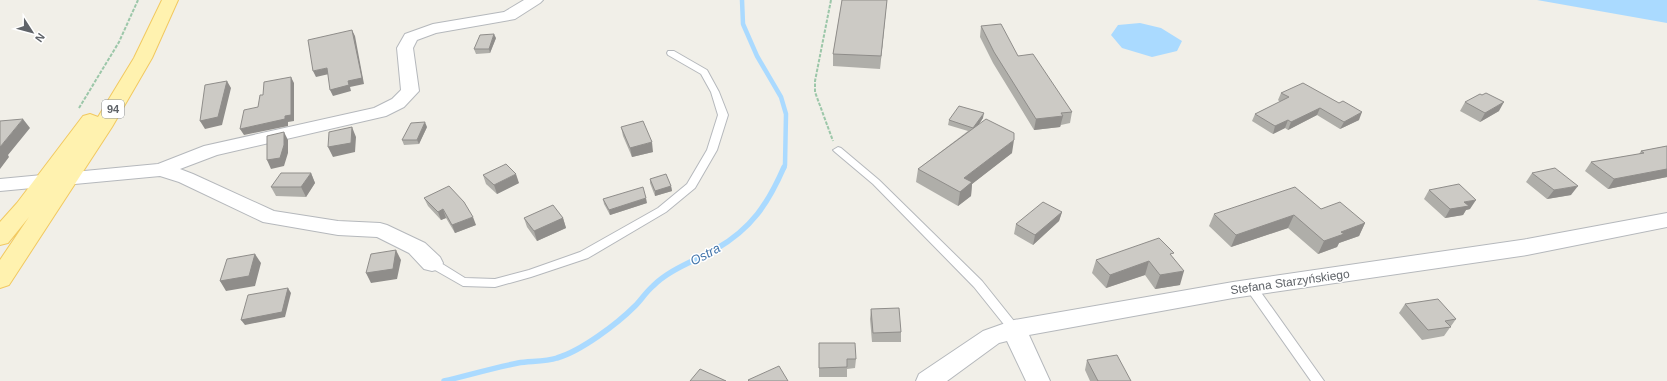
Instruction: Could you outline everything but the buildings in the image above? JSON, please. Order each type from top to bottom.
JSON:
[{"type":"main road","name":"94","points":[[0,237],[25,208],[96,111],[122,70],[156,0]]},
{"type":"main road","name":"94","points":[[0,279],[102,127],[143,58],[170,0]]},
{"type":"street","points":[[0,185],[162,170],[210,150],[380,112],[398,103],[410,91],[405,48],[411,37],[433,29],[509,16],[535,0]]},
{"type":"street","points":[[162,170],[186,178],[270,217],[338,228],[380,230],[417,248],[432,263]]},
{"type":"street","name":"Stefana Starzyńskiego","points":[[928,381],[991,337],[1014,329],[1251,288],[1527,247],[1667,220]]},
{"type":"street","points":[[1014,329],[1038,381]]},
{"type":"lane","points":[[432,263],[463,282],[495,283],[531,273],[584,255],[662,210],[690,186],[712,150],[723,115],[715,92],[704,72],[671,53]]},
{"type":"lane","points":[[838,150],[876,182],[978,284],[1014,329]]},
{"type":"lane","points":[[1251,288],[1318,381]]},
{"type":"path","points":[[79,108],[119,42],[138,0]]},
{"type":"path","points":[[831,0],[815,81],[815,92],[838,150]]},
{"type":"water","points":[[1537,0],[1667,0],[1667,23]]},
{"type":"water","points":[[1140,23],[1161,28],[1182,41],[1177,51],[1152,57],[1122,48],[1111,35],[1118,25]]},
{"type":"waterway","name":"Ostra","points":[[742,0],[743,24],[757,56],[781,97],[786,114],[784,168]]},
{"type":"waterway","name":"Ostra","points":[[444,381],[518,363],[552,359],[567,354],[587,343],[609,329],[637,304],[650,288],[660,280],[675,270],[716,249],[739,233],[749,224],[765,204],[772,193],[784,167]]}]
